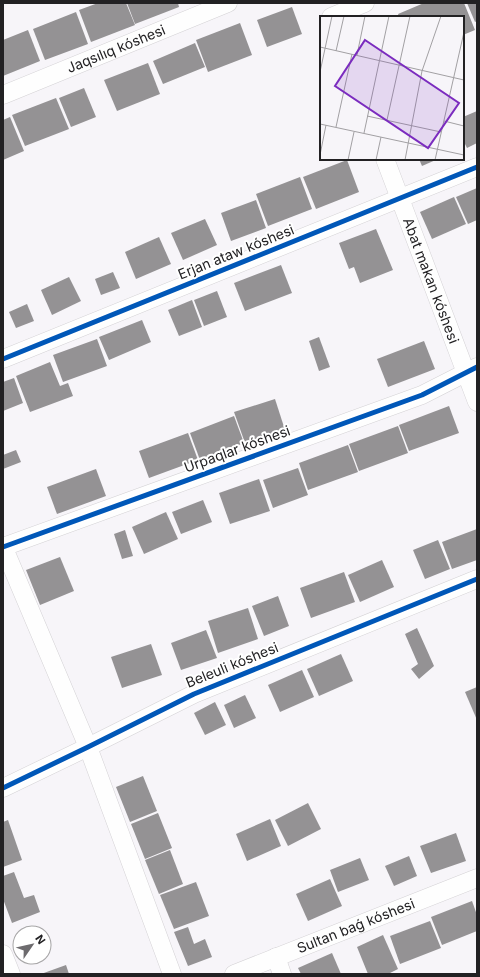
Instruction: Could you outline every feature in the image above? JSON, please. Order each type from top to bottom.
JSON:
[{"type":"street","name":"Jaqsılıq kóshesi","points":[[3,95],[228,3]]},
{"type":"street","points":[[326,3],[331,16]]},
{"type":"street","points":[[333,16],[365,3]]},
{"type":"street","name":"Abat makan kóshesi","points":[[385,160],[472,369],[477,402]]},
{"type":"street","name":"Erjan ataw kóshesi","points":[[3,359],[477,167]]},
{"type":"street","name":"Urpaqlar kóshesi","points":[[3,546],[422,395],[472,369]]},
{"type":"street","points":[[3,546],[88,747],[172,974]]},
{"type":"street","name":"Beleuli kóshesi","points":[[3,788],[194,694],[477,579]]},
{"type":"street","name":"Sultan baǵ kóshesi","points":[[234,974],[477,878]]},
{"type":"street","points":[[3,954],[11,974]]},
{"type":"street","points":[[276,957],[282,974]]},
{"type":"building","points":[[98,3],[126,3],[135,25],[91,42],[79,10]]},
{"type":"building","points":[[127,3],[178,3],[179,7],[135,24]]},
{"type":"building","points":[[424,3],[464,3],[475,30],[464,35],[464,16],[399,16],[398,14]]},
{"type":"building","points":[[467,3],[477,3],[477,21],[475,22]]},
{"type":"building","points":[[292,7],[302,34],[267,47],[257,20]]},
{"type":"building","points":[[76,12],[88,44],[45,60],[33,29]]},
{"type":"building","points":[[240,23],[252,55],[208,72],[196,40]]},
{"type":"building","points":[[28,30],[40,61],[3,76],[3,40]]},
{"type":"building","points":[[195,43],[205,67],[163,84],[153,61]]},
{"type":"building","points":[[148,63],[160,94],[117,111],[104,80]]},
{"type":"building","points":[[84,88],[96,117],[71,127],[59,98]]},
{"type":"building","points":[[56,98],[69,129],[25,146],[12,115]]},
{"type":"building","points":[[477,111],[477,143],[467,148],[464,142],[464,117]]},
{"type":"building","points":[[10,117],[24,151],[3,160],[3,120]]},
{"type":"building","points":[[347,160],[359,192],[316,209],[303,177]]},
{"type":"building","points":[[419,160],[436,160],[422,166]]},
{"type":"building","points":[[300,177],[312,209],[268,226],[256,194]]},
{"type":"building","points":[[477,188],[477,220],[468,224],[456,197]]},
{"type":"building","points":[[454,197],[466,224],[432,239],[420,212]]},
{"type":"building","points":[[256,200],[266,228],[231,241],[221,213]]},
{"type":"building","points":[[205,219],[217,245],[183,260],[171,233]]},
{"type":"building","points":[[376,229],[393,270],[360,283],[354,267],[349,269],[339,243]]},
{"type":"building","points":[[159,237],[171,264],[136,279],[125,252]]},
{"type":"building","points":[[281,265],[292,293],[245,311],[234,283]]},
{"type":"building","points":[[113,272],[120,288],[101,295],[95,279]]},
{"type":"building","points":[[69,277],[81,301],[52,315],[41,290]]},
{"type":"building","points":[[217,291],[227,317],[204,326],[194,300]]},
{"type":"building","points":[[192,300],[202,327],[179,336],[168,310]]},
{"type":"building","points":[[27,304],[34,321],[16,328],[9,312]]},
{"type":"building","points":[[142,320],[151,342],[109,360],[99,337]]},
{"type":"building","points":[[319,337],[330,367],[319,371],[309,341]]},
{"type":"building","points":[[97,339],[107,366],[63,382],[53,355]]},
{"type":"building","points":[[424,341],[435,369],[388,387],[377,359]]},
{"type":"building","points":[[50,362],[60,386],[68,383],[73,396],[30,412],[16,376]]},
{"type":"building","points":[[14,378],[23,403],[3,411],[3,382]]},
{"type":"building","points":[[275,399],[285,430],[245,443],[234,412]]},
{"type":"building","points":[[449,406],[459,433],[409,451],[399,425]]},
{"type":"building","points":[[234,416],[244,443],[200,460],[190,433]]},
{"type":"building","points":[[398,426],[408,453],[359,471],[349,444]]},
{"type":"building","points":[[188,433],[198,460],[149,478],[139,451]]},
{"type":"building","points":[[348,445],[358,472],[308,490],[299,463]]},
{"type":"building","points":[[16,450],[21,462],[3,469],[3,455]]},
{"type":"building","points":[[298,468],[308,495],[273,508],[263,480]]},
{"type":"building","points":[[96,469],[106,496],[57,514],[47,487]]},
{"type":"building","points":[[259,479],[270,511],[230,524],[219,493]]},
{"type":"building","points":[[203,500],[212,522],[181,534],[172,512]]},
{"type":"building","points":[[166,512],[178,539],[144,554],[132,527]]},
{"type":"building","points":[[477,529],[477,560],[452,569],[442,542]]},
{"type":"building","points":[[125,530],[133,556],[122,559],[114,534]]},
{"type":"building","points":[[438,540],[450,569],[425,579],[413,550]]},
{"type":"building","points":[[60,557],[74,591],[40,605],[26,570]]},
{"type":"building","points":[[382,560],[394,587],[360,602],[348,575]]},
{"type":"building","points":[[344,572],[355,602],[311,618],[300,588]]},
{"type":"building","points":[[278,596],[289,626],[264,636],[252,606]]},
{"type":"building","points":[[248,608],[258,639],[218,653],[208,621]]},
{"type":"building","points":[[417,628],[434,666],[419,679],[411,669],[418,664],[405,634]]},
{"type":"building","points":[[206,630],[217,658],[181,670],[171,643]]},
{"type":"building","points":[[151,644],[162,675],[122,688],[111,657]]},
{"type":"building","points":[[341,654],[353,681],[319,696],[307,669]]},
{"type":"building","points":[[302,670],[314,697],[280,712],[268,685]]},
{"type":"building","points":[[477,687],[477,720],[465,692]]},
{"type":"building","points":[[245,695],[256,718],[234,728],[224,705]]},
{"type":"building","points":[[215,702],[226,725],[205,735],[194,713]]},
{"type":"building","points":[[143,776],[157,811],[130,822],[116,787]]},
{"type":"building","points":[[308,803],[321,829],[288,846],[275,820]]},
{"type":"building","points":[[158,813],[172,848],[145,859],[131,824]]},
{"type":"building","points":[[270,819],[281,846],[247,861],[236,834]]},
{"type":"building","points":[[8,820],[22,860],[3,867],[3,822]]},
{"type":"building","points":[[456,833],[466,861],[431,873],[420,846]]},
{"type":"building","points":[[170,850],[183,884],[159,894],[145,860]]},
{"type":"building","points":[[409,856],[417,876],[394,886],[385,866]]},
{"type":"building","points":[[360,858],[369,880],[338,892],[330,870]]},
{"type":"building","points":[[14,872],[24,898],[34,895],[40,912],[12,923],[3,899],[3,876]]},
{"type":"building","points":[[330,879],[342,906],[308,921],[296,894]]},
{"type":"building","points":[[196,882],[209,916],[174,929],[160,895]]},
{"type":"building","points":[[472,901],[477,915],[477,931],[442,945],[431,917]]},
{"type":"building","points":[[430,921],[441,948],[400,964],[390,936]]},
{"type":"building","points":[[188,927],[194,944],[205,939],[212,957],[188,966],[174,932]]},
{"type":"building","points":[[383,935],[398,969],[388,974],[368,974],[357,947]]},
{"type":"building","points":[[332,953],[341,974],[301,974],[298,968]]},
{"type":"building","points":[[66,965],[69,974],[41,974]]},
{"type":"cycle path","points":[[3,359],[477,167]]},
{"type":"cycle path","points":[[3,547],[422,395],[477,367]]},
{"type":"cycle path","points":[[3,788],[194,694],[477,579]]}]
